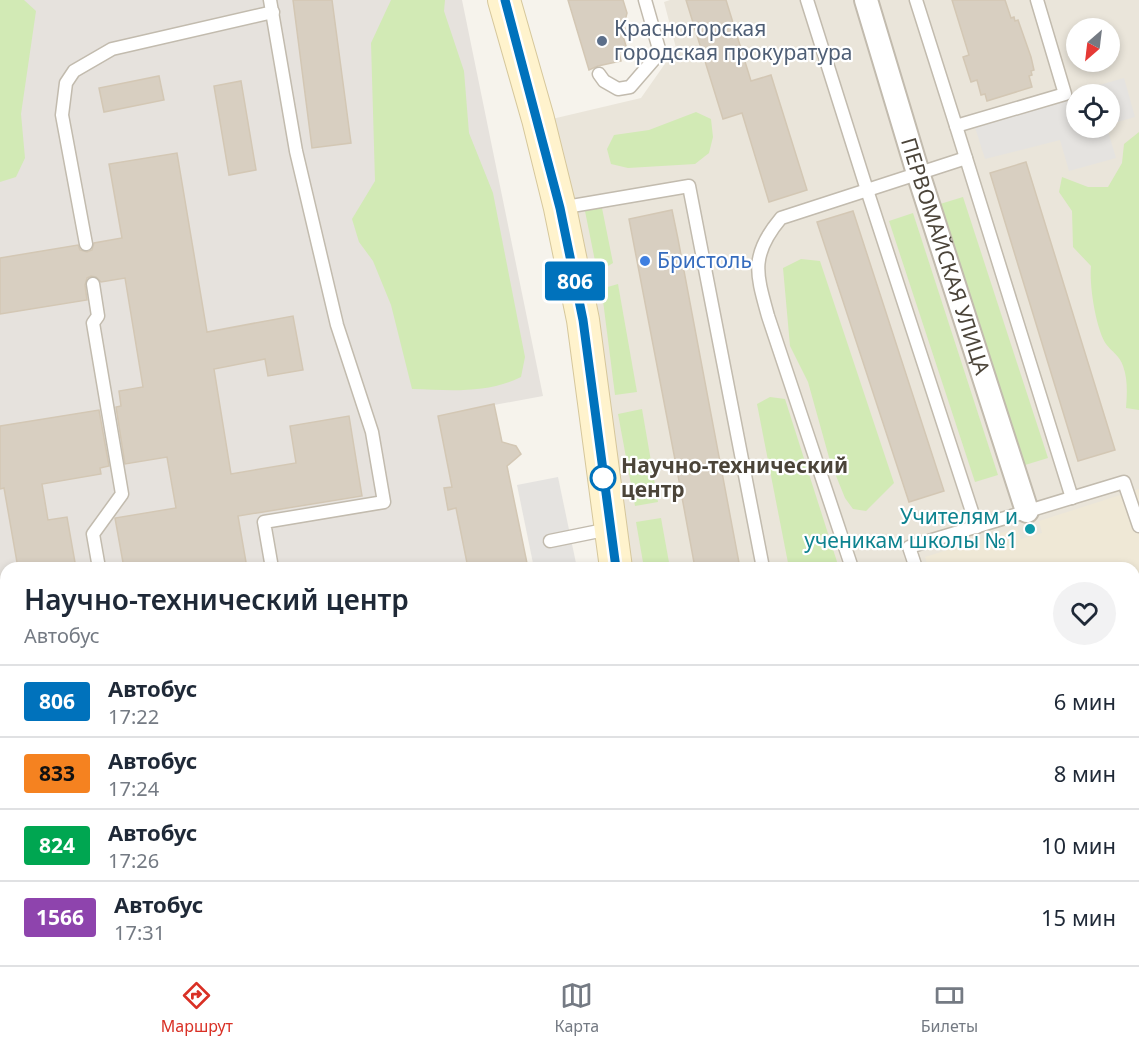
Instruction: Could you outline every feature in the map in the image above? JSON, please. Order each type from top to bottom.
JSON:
[{"type":"main road","points":[[504,0],[560,208],[583,320],[615,562]]},
{"type":"street","name":"ПЕРВОМАЙСКАЯ УЛИЦА","points":[[866,0],[918,173],[1027,511]]},
{"type":"lane","points":[[599,74],[604,81],[618,89],[630,87],[656,57],[659,49],[645,0]]},
{"type":"lane","points":[[807,0],[977,526]]},
{"type":"lane","points":[[916,0],[1072,498]]},
{"type":"lane","points":[[956,126],[1065,94],[1037,0]]},
{"type":"lane","points":[[86,244],[62,115],[66,83],[74,71],[112,49],[272,6],[298,161],[337,325],[372,432],[384,502],[264,522],[271,562]]},
{"type":"lane","points":[[850,562],[757,279],[759,255],[769,232],[781,218],[966,158]]},
{"type":"lane","points":[[560,208],[689,186],[762,562]]},
{"type":"lane","points":[[93,284],[98,316],[93,323],[122,494],[93,534],[98,562]]},
{"type":"lane","points":[[914,562],[909,547],[1125,482],[1139,526]]},
{"type":"lane","points":[[550,541],[610,528]]},
{"type":"shaded area","points":[[0,0],[462,0],[543,396],[494,405],[503,446],[510,444],[516,446],[518,455],[515,460],[506,462],[527,562],[0,562]]},
{"type":"shaded area","points":[[670,0],[1139,0],[1139,562],[630,562],[552,119],[641,98],[676,48],[664,2]]},
{"type":"shaded area","points":[[1124,78],[1135,117],[1120,121],[1120,84],[1103,84]]},
{"type":"shaded area","points":[[1066,95],[1066,138],[1110,138],[1116,158],[1069,171],[1060,140],[985,159],[973,121]]},
{"type":"shaded area","points":[[558,477],[576,562],[533,562],[517,485]]},
{"type":"shaded area","points":[[1139,489],[1139,562],[926,562],[925,557],[1017,528],[1021,539],[1042,533],[1039,521]]},
{"type":"green space","points":[[0,0],[24,0],[36,11],[21,114],[25,158],[16,177],[0,182]]},
{"type":"green space","points":[[391,0],[445,0],[444,11],[464,71],[469,133],[493,193],[525,357],[521,377],[495,386],[468,390],[412,389],[391,305],[373,261],[359,242],[352,219],[375,181],[371,43]]},
{"type":"green space","points":[[696,112],[711,119],[713,137],[709,153],[695,164],[628,168],[611,164],[607,149],[614,135],[649,130]]},
{"type":"green space","points":[[1139,132],[1139,410],[1126,408],[1125,371],[1120,359],[1102,337],[1094,306],[1091,266],[1073,247],[1072,211],[1059,192],[1062,177],[1088,187],[1108,187],[1122,163],[1124,144]]},
{"type":"green space","points":[[963,197],[1048,458],[1025,465],[940,204]]},
{"type":"green space","points":[[602,208],[613,263],[603,269],[596,266],[585,211]]},
{"type":"green space","points":[[913,213],[998,475],[975,482],[889,221]]},
{"type":"green space","points":[[801,259],[820,261],[894,483],[866,511],[853,509],[845,498],[830,461],[808,382],[790,346],[783,268]]},
{"type":"green space","points":[[618,284],[637,392],[615,395],[602,293],[604,288]]},
{"type":"green space","points":[[770,397],[785,399],[837,562],[788,562],[757,404]]},
{"type":"green space","points":[[642,409],[658,502],[635,506],[618,414]]},
{"type":"green space","points":[[661,518],[669,562],[643,562],[636,522]]},
{"type":"building","points":[[293,0],[332,0],[351,143],[312,148]]},
{"type":"building","name":"Красногорская городская прокуратура","points":[[568,0],[623,0],[627,13],[624,25],[626,32],[622,33],[627,49],[619,52],[621,61],[589,70]]},
{"type":"building","points":[[686,0],[726,0],[751,81],[771,75],[807,190],[769,202],[742,113],[723,119]]},
{"type":"building","points":[[952,0],[1005,0],[1011,18],[1018,20],[1031,57],[1034,70],[1029,76],[1032,87],[987,101],[985,94],[981,95],[977,80],[971,82],[963,57],[969,55]]},
{"type":"building","points":[[159,76],[164,100],[104,112],[99,88]]},
{"type":"building","points":[[241,81],[256,170],[229,175],[214,86]]},
{"type":"building","points":[[177,153],[207,332],[293,316],[303,370],[268,376],[265,359],[214,369],[231,474],[296,463],[290,426],[349,416],[362,496],[238,516],[246,562],[123,562],[115,518],[176,508],[167,457],[125,464],[116,407],[121,406],[119,391],[143,387],[125,278],[101,282],[91,276],[87,278],[85,285],[87,300],[0,314],[0,258],[78,245],[80,250],[87,252],[92,250],[94,243],[122,238],[109,164]]},
{"type":"building","points":[[1026,162],[1115,450],[1078,461],[990,173]]},
{"type":"building","points":[[672,210],[739,562],[694,562],[629,219]]},
{"type":"building","points":[[853,211],[944,491],[909,502],[817,222]]},
{"type":"building","points":[[494,404],[502,442],[516,446],[521,454],[507,466],[527,562],[467,562],[456,508],[448,510],[444,488],[452,487],[438,416]]},
{"type":"building","points":[[99,410],[109,466],[100,468],[101,474],[42,484],[48,520],[67,517],[75,562],[17,562],[4,488],[0,489],[0,426]]},
{"type":"bus line","name":"806","points":[[505,0],[560,208],[583,320],[615,562]]},
{"type":"place","name":"Красногорская городская прокуратура","points":[[602,41]]},
{"type":"place","name":"Бристоль","points":[[645,261]]},
{"type":"place","name":"Научно-технический центр","points":[[603,478]]},
{"type":"place","name":"Учителям и ученикам школы №1","points":[[1030,529]]}]
